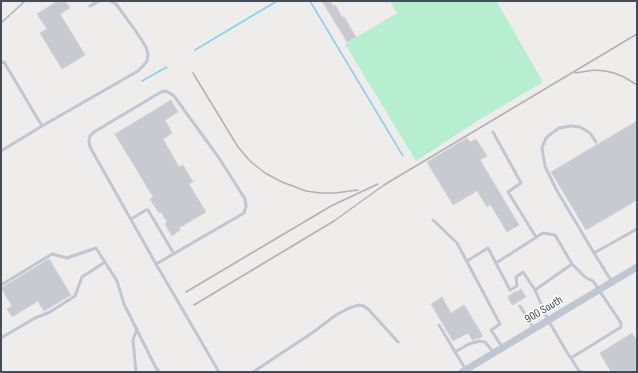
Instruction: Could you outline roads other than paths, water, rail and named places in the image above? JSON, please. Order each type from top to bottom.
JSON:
[{"type":"street","name":"900 South","points":[[464,371],[637,267]]},
{"type":"lane","points":[[90,6],[98,1]]},
{"type":"lane","points":[[1,151],[138,71],[144,66],[147,61],[148,54],[146,47],[116,4],[110,1]]},
{"type":"lane","points":[[1,63],[4,62],[42,126]]},
{"type":"lane","points":[[156,264],[244,213],[246,206],[245,199],[219,158],[174,96],[166,91],[161,92],[94,132],[90,136],[90,147],[156,264],[219,372]]},
{"type":"lane","points":[[596,142],[590,133],[580,128],[571,126],[559,128],[552,133],[546,138],[542,148],[545,166],[553,183],[612,282]]},
{"type":"lane","points":[[493,132],[522,183],[508,192],[536,237]]},
{"type":"lane","points":[[131,219],[148,210],[174,254]]},
{"type":"lane","points":[[433,220],[457,243],[500,324],[492,330],[503,348]]},
{"type":"lane","points":[[594,253],[637,229]]},
{"type":"lane","points":[[496,263],[544,232],[555,235],[572,264],[585,277],[593,281],[621,323],[620,328],[571,358]]},
{"type":"lane","points":[[1,285],[52,254],[67,258],[96,248],[117,281],[124,304],[159,372]]},
{"type":"lane","points":[[466,261],[488,248],[510,290],[517,286],[516,277],[523,272],[535,290],[548,320],[579,371],[582,372]]},
{"type":"lane","points":[[1,338],[35,318],[50,312],[75,296],[82,277],[105,262]]},
{"type":"lane","points":[[535,290],[572,264]]},
{"type":"lane","points":[[252,372],[312,333],[336,315],[349,308],[359,305],[364,306],[369,310],[398,342]]},
{"type":"lane","points":[[520,306],[534,329]]},
{"type":"lane","points":[[439,325],[464,371]]},
{"type":"lane","points":[[136,372],[133,340],[137,330]]},
{"type":"lane","points":[[455,352],[479,341],[485,342],[493,353]]},
{"type":"waterway","points":[[195,50],[277,1]]},
{"type":"waterway","points":[[310,1],[403,156]]},
{"type":"waterway","points":[[142,81],[167,67]]},
{"type":"railway","points":[[1,23],[25,1]]},
{"type":"railway","points":[[194,305],[334,221],[384,185],[637,34]]},
{"type":"railway","points":[[575,73],[595,70],[605,71],[624,77],[637,85]]},
{"type":"railway","points":[[193,73],[238,147],[250,161],[265,173],[282,182],[306,191],[335,193],[358,190]]},
{"type":"railway","points":[[186,292],[331,206],[378,184]]}]
